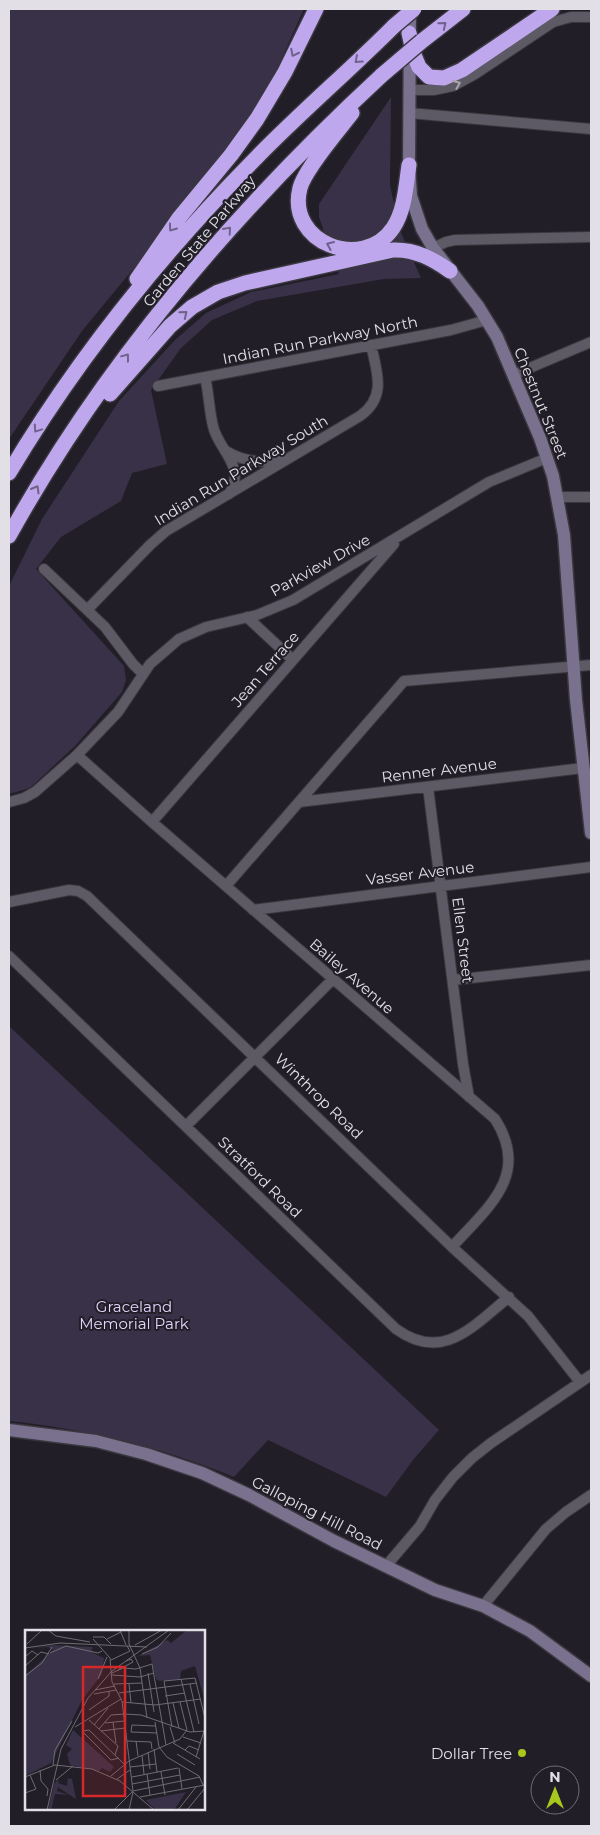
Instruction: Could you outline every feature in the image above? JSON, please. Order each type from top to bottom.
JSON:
[{"type":"highway","points":[[64,388],[165,238],[194,198],[231,156],[254,124],[278,84],[316,9]]},
{"type":"highway","name":"Garden State Parkway","points":[[9,473],[64,388],[139,290],[230,185],[301,113],[414,9]]},
{"type":"highway","name":"Garden State Parkway","points":[[9,536],[58,454],[118,368],[216,244],[304,149],[382,75],[463,9]]},
{"type":"highway","points":[[409,33],[419,67],[429,77],[444,78],[462,70],[552,9]]},
{"type":"highway","points":[[382,75],[312,166],[301,184],[298,205],[302,219],[318,239],[337,248],[347,250],[403,242],[433,248]]},
{"type":"highway","points":[[362,248],[382,239],[396,223],[403,204],[409,165]]},
{"type":"highway","points":[[58,454],[170,326],[192,307],[218,292],[245,283],[393,250],[416,252],[437,262],[450,271]]},
{"type":"main road","name":"Chestnut Street","points":[[410,9],[409,165],[410,187],[416,213],[422,229],[433,248],[487,320],[513,374],[548,458],[558,497],[564,535],[583,768],[591,833]]},
{"type":"main road","name":"Galloping Hill Road","points":[[9,1430],[96,1441],[146,1454],[202,1472],[334,1541],[435,1590],[483,1606],[530,1631],[591,1676]]},
{"type":"street","points":[[409,90],[434,90],[453,86],[475,74],[552,22],[571,17],[591,17]]},
{"type":"street","points":[[409,113],[591,130]]},
{"type":"street","points":[[433,248],[446,242],[461,239],[591,237]]},
{"type":"street","name":"Indian Run Parkway North","points":[[158,386],[466,327],[487,320]]},
{"type":"street","points":[[513,374],[591,342]]},
{"type":"street","name":"Indian Run Parkway South","points":[[87,610],[160,536],[360,416],[372,406],[378,385],[371,345]]},
{"type":"street","points":[[205,377],[214,432],[233,465],[234,476],[228,494]]},
{"type":"street","points":[[226,451],[242,458],[262,462],[291,458]]},
{"type":"street","name":"Parkview Drive","points":[[9,802],[24,798],[35,792],[77,755],[118,712],[142,673],[161,653],[186,636],[213,625],[276,608],[302,596],[495,479],[548,458]]},
{"type":"street","points":[[558,497],[591,497]]},
{"type":"street","name":"Jean Terrace","points":[[152,822],[401,537]]},
{"type":"street","points":[[44,569],[105,627],[142,673]]},
{"type":"street","points":[[247,617],[293,660]]},
{"type":"street","points":[[226,886],[404,681],[591,665]]},
{"type":"street","name":"Bailey Avenue","points":[[77,755],[332,979],[490,1114],[502,1130],[508,1149],[508,1169],[499,1194],[452,1247]]},
{"type":"street","name":"Renner Avenue","points":[[299,802],[583,768]]},
{"type":"street","name":"Ellen Street","points":[[428,787],[469,1097]]},
{"type":"street","name":"Vasser Avenue","points":[[253,910],[591,867]]},
{"type":"street","name":"Winthrop Road","points":[[9,902],[69,890],[83,893],[256,1056],[452,1247],[528,1316],[580,1382]]},
{"type":"street","name":"Stratford Road","points":[[9,956],[405,1336],[421,1342],[433,1343],[455,1339],[509,1298]]},
{"type":"street","points":[[453,980],[591,965]]},
{"type":"street","points":[[186,1126],[332,979]]},
{"type":"street","points":[[386,1566],[420,1526],[435,1500],[453,1477],[472,1458],[591,1375]]},
{"type":"street","points":[[483,1606],[546,1529],[566,1512],[591,1495]]},
{"type":"green space","points":[[9,9],[304,9],[264,97],[157,240],[82,331],[9,439]]},
{"type":"green space","points":[[391,97],[390,185],[399,228],[421,278],[384,279],[257,301],[212,320],[181,348],[151,390],[167,464],[132,473],[121,501],[61,537],[36,569],[124,666],[126,680],[122,692],[76,745],[30,788],[9,794],[9,586],[42,519],[119,401],[175,340],[206,313],[251,292],[339,274],[319,217],[319,204]]},
{"type":"green space","name":"Graceland Memorial Park","points":[[9,1026],[439,1430],[413,1460],[386,1497],[268,1440],[234,1477],[151,1448],[95,1434],[9,1421]]},
{"type":"place","name":"Dollar Tree","points":[[522,1753]]}]
